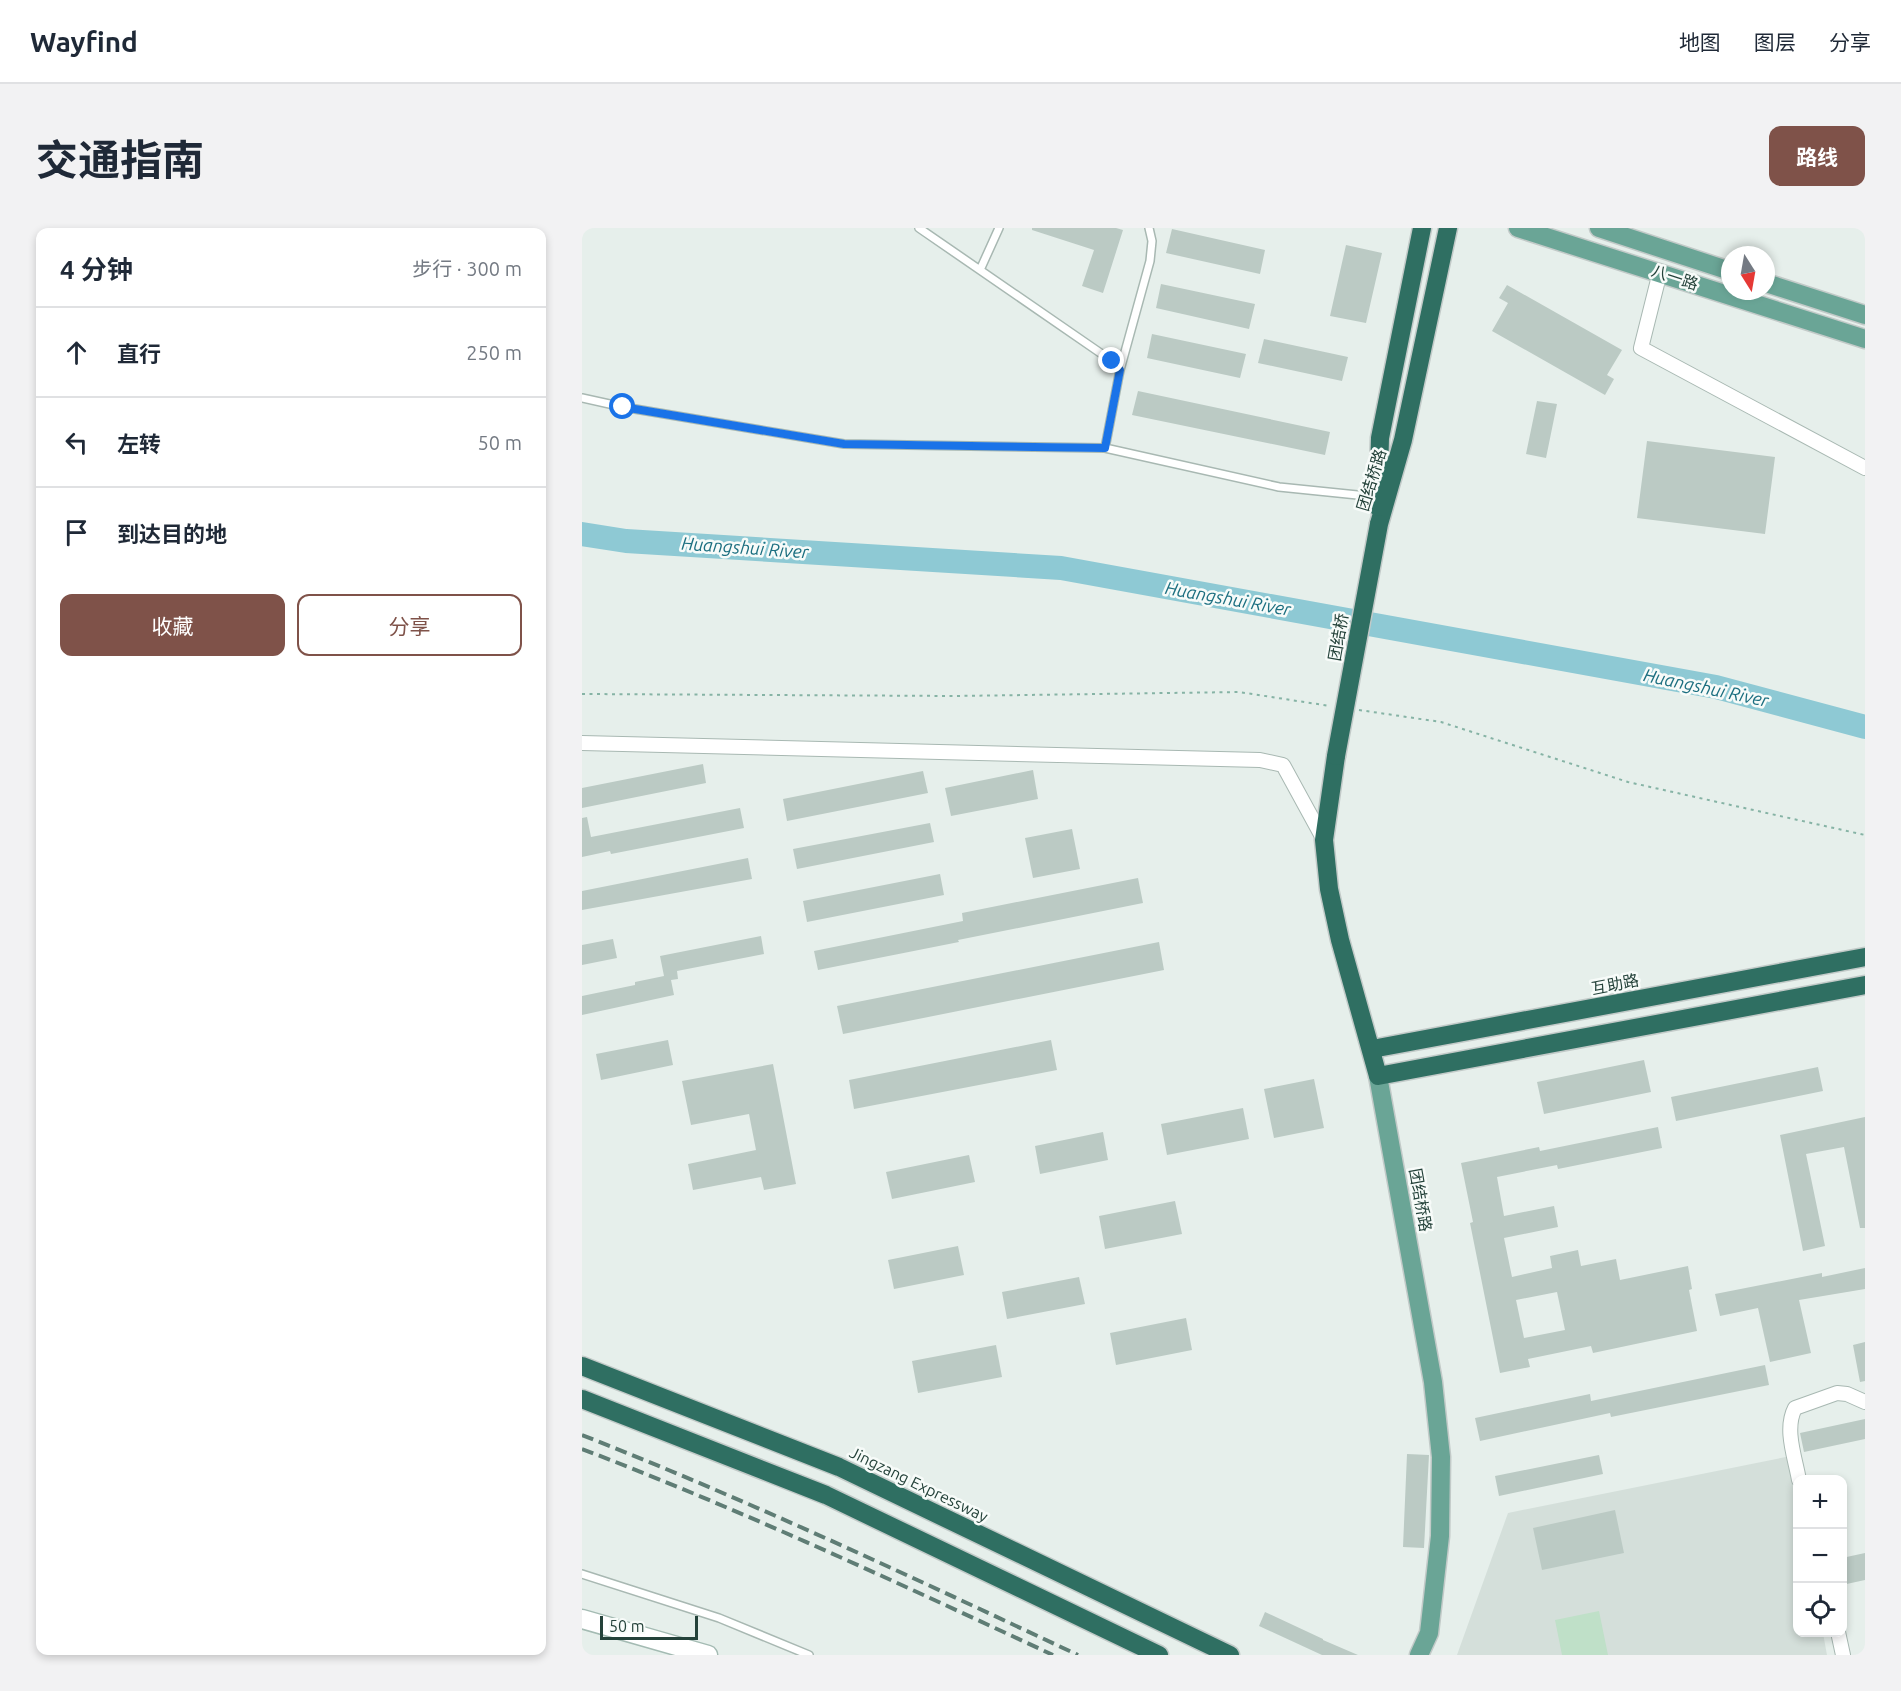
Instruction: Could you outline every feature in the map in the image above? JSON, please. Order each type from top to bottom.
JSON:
[{"type":"highway","name":"团结桥路","points":[[1379,524],[1377,497],[1380,438],[1422,228]]},
{"type":"highway","name":"团结桥路","points":[[1379,524],[1403,440],[1448,228]]},
{"type":"highway","name":"团结桥","points":[[1336,756],[1379,524]]},
{"type":"highway","name":"团结桥路","points":[[1336,756],[1324,840],[1329,889],[1340,940],[1378,1076]]},
{"type":"highway","name":"互助路","points":[[1372,1049],[1865,957]]},
{"type":"highway","points":[[1378,1076],[1865,985]]},
{"type":"highway","name":"Jingzang Expressway","points":[[582,1366],[838,1467],[1230,1655]]},
{"type":"highway","points":[[582,1399],[826,1495],[1159,1655]]},
{"type":"main road","name":"八一路","points":[[1518,228],[1865,339]]},
{"type":"main road","name":"八一路","points":[[1599,228],[1721,268]]},
{"type":"main road","points":[[1775,286],[1865,315]]},
{"type":"main road","name":"团结桥路","points":[[1378,1076],[1433,1382],[1441,1456],[1440,1536],[1430,1632],[1419,1655]]},
{"type":"street","points":[[1660,272],[1641,348],[1865,468]]},
{"type":"street","points":[[582,743],[1260,760],[1283,765],[1324,840]]},
{"type":"street","points":[[1798,1475],[1790,1436],[1790,1417],[1795,1408],[1837,1393],[1847,1394],[1865,1402]]},
{"type":"street","points":[[582,1619],[708,1655]]},
{"type":"street","points":[[1839,1637],[1843,1655]]},
{"type":"lane","points":[[919,228],[1112,361],[1120,370]]},
{"type":"lane","points":[[980,270],[999,228]]},
{"type":"lane","points":[[1105,448],[1120,370],[1150,261],[1152,241],[1149,228]]},
{"type":"lane","points":[[582,399],[844,444],[1105,448],[1279,487],[1377,497]]},
{"type":"lane","points":[[582,1574],[719,1617],[809,1655]]},
{"type":"path","points":[[582,694],[955,696],[1239,692],[1340,707]]},
{"type":"path","points":[[1351,709],[1441,722],[1628,782],[1865,835]]},
{"type":"shaded area","points":[[1791,1456],[1794,1475],[1793,1637],[1824,1637],[1827,1655],[1457,1655],[1508,1513]]},
{"type":"green space","points":[[1599,1611],[1608,1655],[1562,1655],[1555,1620]]},
{"type":"building","points":[[1032,228],[1116,228],[1123,230],[1103,293],[1082,286],[1094,250],[1032,230]]},
{"type":"building","points":[[1172,229],[1265,250],[1260,274],[1166,253]]},
{"type":"building","points":[[1346,245],[1382,253],[1366,323],[1330,316]]},
{"type":"building","points":[[1161,284],[1255,304],[1249,329],[1156,308]]},
{"type":"building","points":[[1507,285],[1622,350],[1607,375],[1614,379],[1605,395],[1492,331],[1508,303],[1499,298]]},
{"type":"building","points":[[1152,334],[1246,354],[1240,378],[1147,358]]},
{"type":"building","points":[[1264,339],[1348,357],[1342,381],[1258,363]]},
{"type":"building","points":[[1138,391],[1330,432],[1325,455],[1132,415]]},
{"type":"building","points":[[1537,401],[1557,404],[1546,458],[1526,454]]},
{"type":"building","points":[[1647,441],[1775,457],[1765,534],[1637,518]]},
{"type":"building","points":[[703,764],[706,783],[582,808],[582,788]]},
{"type":"building","points":[[1033,770],[1038,799],[951,816],[945,788]]},
{"type":"building","points":[[923,771],[928,793],[787,821],[783,799]]},
{"type":"building","points":[[740,808],[744,828],[611,854],[610,851],[582,857],[582,818],[587,817],[591,837]]},
{"type":"building","points":[[930,823],[934,842],[797,869],[793,849]]},
{"type":"building","points":[[1072,829],[1080,869],[1033,878],[1025,838]]},
{"type":"building","points":[[748,858],[752,879],[582,910],[582,891]]},
{"type":"building","points":[[940,874],[944,895],[807,922],[803,901]]},
{"type":"building","points":[[1138,878],[1143,903],[818,970],[814,951],[963,921],[962,913]]},
{"type":"building","points":[[761,936],[764,954],[677,971],[678,979],[671,980],[674,995],[582,1015],[582,996],[635,985],[635,982],[664,976],[660,956]]},
{"type":"building","points":[[613,939],[617,958],[582,965],[582,945]]},
{"type":"building","points":[[1159,942],[1164,970],[843,1034],[837,1006]]},
{"type":"building","points":[[668,1040],[673,1065],[601,1080],[596,1054]]},
{"type":"building","points":[[1051,1040],[1057,1070],[854,1109],[849,1080]]},
{"type":"building","points":[[1644,1060],[1651,1092],[1544,1114],[1537,1082]]},
{"type":"building","points":[[773,1064],[796,1184],[764,1190],[761,1177],[693,1190],[688,1164],[756,1150],[749,1114],[691,1125],[682,1081]]},
{"type":"building","points":[[1818,1067],[1823,1091],[1676,1121],[1671,1097]]},
{"type":"building","points":[[1314,1079],[1324,1128],[1274,1138],[1264,1089]]},
{"type":"building","points":[[1243,1108],[1249,1139],[1167,1155],[1161,1124]]},
{"type":"building","points":[[1865,1117],[1865,1228],[1860,1228],[1844,1147],[1806,1154],[1825,1246],[1803,1251],[1780,1135]]},
{"type":"building","points":[[1658,1127],[1662,1148],[1558,1169],[1557,1165],[1497,1177],[1504,1216],[1554,1206],[1558,1227],[1504,1238],[1512,1277],[1552,1268],[1550,1256],[1578,1250],[1581,1266],[1616,1259],[1620,1280],[1688,1266],[1692,1289],[1689,1290],[1697,1331],[1593,1353],[1591,1346],[1528,1359],[1530,1367],[1500,1373],[1470,1223],[1473,1222],[1461,1163],[1539,1147],[1540,1151]],"holes":[[[1557,1292],[1565,1330],[1524,1338],[1516,1300]]]},
{"type":"building","points":[[1103,1132],[1108,1160],[1040,1174],[1035,1146]]},
{"type":"building","points":[[969,1155],[975,1182],[892,1199],[886,1172]]},
{"type":"building","points":[[1175,1201],[1182,1234],[1105,1249],[1099,1216]]},
{"type":"building","points":[[958,1246],[964,1275],[894,1289],[888,1260]]},
{"type":"building","points":[[1865,1268],[1865,1289],[1799,1300],[1811,1353],[1770,1362],[1758,1308],[1720,1316],[1715,1294],[1822,1273],[1822,1277]]},
{"type":"building","points":[[1079,1277],[1085,1304],[1007,1319],[1002,1292]]},
{"type":"building","points":[[1186,1318],[1192,1350],[1116,1365],[1110,1333]]},
{"type":"building","points":[[1865,1342],[1865,1381],[1860,1382],[1853,1345]]},
{"type":"building","points":[[996,1345],[1002,1377],[918,1393],[912,1361]]},
{"type":"building","points":[[1765,1365],[1769,1385],[1611,1417],[1610,1413],[1480,1441],[1475,1418],[1590,1394],[1591,1401]]},
{"type":"building","points":[[1865,1419],[1865,1439],[1804,1452],[1800,1433]]},
{"type":"building","points":[[1407,1454],[1429,1455],[1424,1548],[1403,1547]]},
{"type":"building","points":[[1599,1455],[1603,1474],[1499,1496],[1495,1476]]},
{"type":"building","points":[[1615,1510],[1624,1553],[1542,1570],[1533,1528]]},
{"type":"building","points":[[1865,1553],[1865,1580],[1847,1584],[1847,1557]]},
{"type":"building","points":[[1265,1612],[1358,1655],[1322,1655],[1259,1626]]},
{"type":"waterway","name":"Huangshui River","points":[[582,534],[626,541],[1061,568],[1716,687],[1865,727]]},
{"type":"railway","points":[[582,1435],[770,1513],[1078,1655]]},
{"type":"railway","points":[[582,1449],[760,1522],[1053,1655]]},
{"type":"route","points":[[623,407],[844,444],[1105,448],[1120,370],[1112,361]]}]
